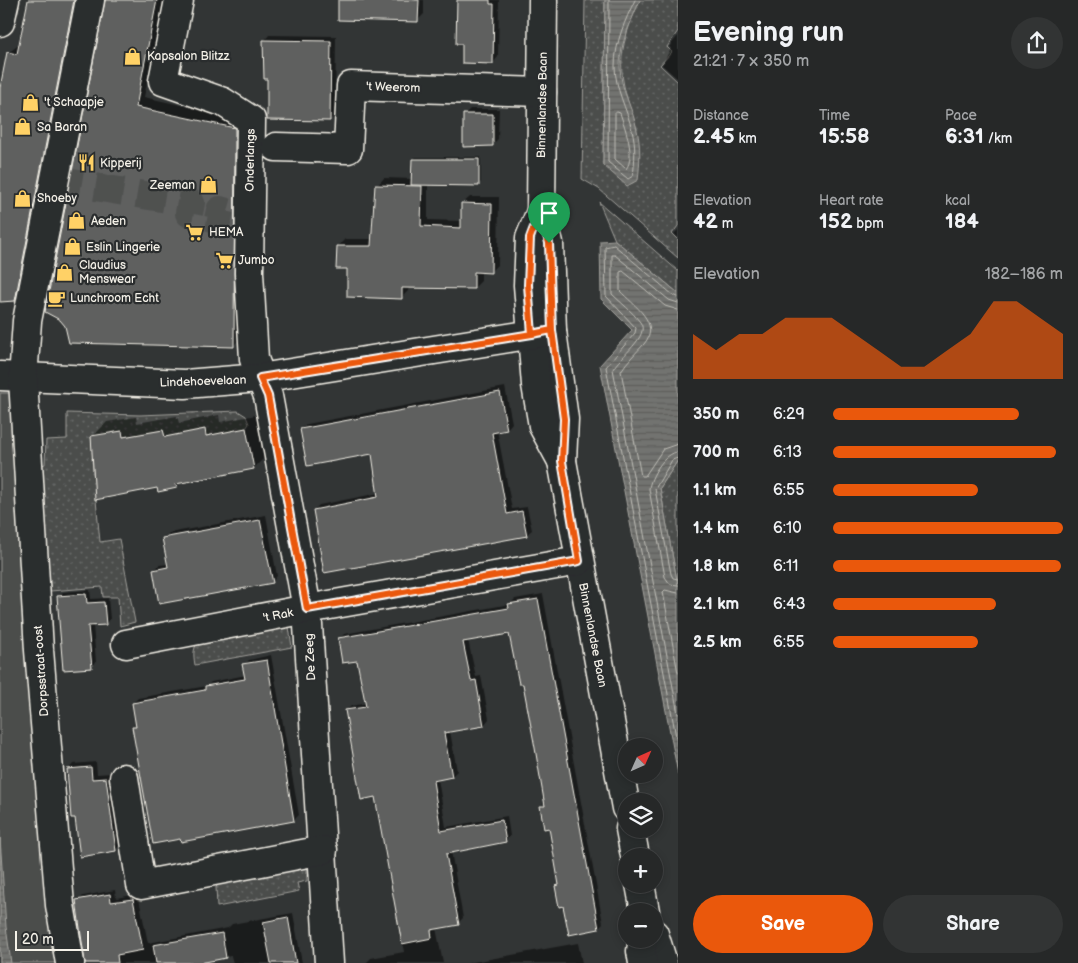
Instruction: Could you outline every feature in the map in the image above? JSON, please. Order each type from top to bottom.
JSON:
[{"type":"street","points":[[0,22],[5,0]]},
{"type":"street","name":"Dorpsstraat-oost","points":[[70,963],[60,906],[16,369],[90,0]]},
{"type":"street","name":"Onderlangs","points":[[179,0],[162,81],[223,102],[251,120],[249,273],[254,359],[260,378]]},
{"type":"street","name":"Binnenlandse Baan","points":[[543,0],[540,211],[530,238],[528,285],[542,332],[536,384],[543,426],[562,461],[623,793]]},
{"type":"street","name":"'t Weerom","points":[[276,147],[348,149],[350,86],[542,92]]},
{"type":"street","name":"Lindehoevelaan","points":[[16,369],[185,384],[260,378],[542,332]]},
{"type":"street","name":"De Zeeg","points":[[260,378],[268,396],[307,609],[329,963]]},
{"type":"street","name":"'t Rak","points":[[126,644],[307,609],[579,561]]},
{"type":"street","points":[[124,778],[141,885],[323,850]]},
{"type":"street","points":[[642,948],[643,963]]},
{"type":"street","points":[[658,948],[663,963]]},
{"type":"shaded area","points":[[585,0],[605,0],[603,165],[637,129],[626,93],[622,64],[626,36],[640,0],[678,0],[678,31],[667,47],[672,52],[660,65],[678,82],[678,226],[672,234],[678,240],[678,258],[599,189],[582,179]]},
{"type":"shaded area","points":[[599,202],[678,271],[678,293],[615,240]]},
{"type":"shaded area","points":[[0,393],[13,393],[50,936],[55,963],[0,963]]},
{"type":"shaded area","points":[[238,411],[246,416],[249,424],[246,428],[206,436],[204,429],[165,437],[163,430],[123,437],[121,431],[91,437],[95,458],[92,458],[100,542],[119,539],[135,622],[120,626],[118,597],[103,597],[102,587],[50,591],[42,465],[45,464],[46,440],[67,439],[67,413],[140,415]]},
{"type":"shaded area","points":[[678,460],[678,586],[660,488]]},
{"type":"shaded area","points":[[285,625],[289,627],[292,647],[195,665],[194,651],[200,639]]},
{"type":"shaded area","points":[[307,866],[307,881],[297,883],[299,891],[217,907],[216,887],[222,881]]},
{"type":"water","points":[[605,0],[640,0],[627,32],[620,57],[622,83],[635,122],[640,149],[638,180],[627,186],[603,165]]},
{"type":"water","points":[[615,240],[678,293],[678,460],[660,488],[678,586],[678,774],[600,365],[632,330],[601,299],[600,241]]},
{"type":"water","points":[[0,838],[6,927],[11,963],[0,963]]},
{"type":"building","points":[[28,0],[74,0],[15,301],[0,302],[0,88],[7,52],[17,54]]},
{"type":"building","points":[[105,0],[157,0],[136,107],[235,128],[234,347],[69,343],[65,326],[60,320],[45,312]]},
{"type":"building","points":[[338,0],[419,0],[418,22],[338,20]]},
{"type":"building","points":[[457,0],[490,0],[490,4],[494,4],[493,64],[462,63],[462,44],[456,44]]},
{"type":"building","points":[[263,40],[331,41],[330,121],[267,120],[267,79],[264,79]]},
{"type":"building","points":[[463,114],[493,114],[493,146],[463,147]]},
{"type":"building","points":[[412,159],[479,159],[479,186],[411,185]]},
{"type":"building","points":[[375,185],[422,186],[421,226],[461,228],[461,203],[492,204],[491,273],[474,272],[474,289],[402,288],[402,299],[347,297],[347,269],[336,269],[337,246],[371,246]]},
{"type":"building","points":[[500,392],[507,430],[492,433],[507,514],[522,511],[527,536],[324,573],[313,510],[378,497],[372,454],[307,466],[300,429]]},
{"type":"building","points":[[246,428],[254,469],[176,484],[177,488],[158,492],[157,488],[95,500],[91,436],[122,431],[123,437],[163,430],[165,437],[205,429],[206,436]]},
{"type":"building","points":[[260,520],[273,583],[159,604],[153,570],[168,567],[162,538]]},
{"type":"building","points":[[86,594],[87,603],[104,602],[106,625],[88,626],[92,668],[63,670],[57,596]]},
{"type":"building","points":[[538,599],[599,929],[569,935],[563,906],[559,907],[555,886],[559,885],[549,828],[544,829],[540,806],[545,806],[535,748],[523,684],[519,684],[509,634],[463,642],[471,681],[476,680],[484,726],[444,733],[452,777],[433,781],[441,831],[502,820],[506,842],[446,854],[459,925],[431,930],[432,938],[402,944],[375,797],[361,800],[345,710],[366,707],[357,661],[342,663],[338,638],[509,608],[508,604]]},
{"type":"building","points":[[267,660],[294,821],[181,842],[180,839],[153,844],[132,727],[136,727],[132,703],[205,690],[205,686],[245,679],[242,664]]},
{"type":"building","points":[[91,767],[92,779],[106,778],[116,851],[80,857],[75,818],[71,818],[67,769]]},
{"type":"building","points":[[110,894],[111,902],[133,899],[143,950],[117,955],[118,963],[85,963],[76,900]]},
{"type":"building","points":[[288,917],[296,963],[271,963],[263,922]]},
{"type":"building","points":[[222,933],[226,958],[200,963],[156,963],[153,945]]},
{"type":"tunnel","points":[[54,180],[191,203],[189,213],[218,219],[220,210],[249,218]]},
{"type":"place","name":"Kapsalon Blitzz","points":[[133,56]]},
{"type":"place","name":"'t Schaapje","points":[[30,102]]},
{"type":"place","name":"Sa Baran","points":[[23,127]]},
{"type":"place","name":"Kipperij","points":[[86,163]]},
{"type":"place","name":"Zeeman","points":[[209,185]]},
{"type":"place","name":"Shoeby","points":[[23,198]]},
{"type":"place","name":"Aeden","points":[[77,221]]},
{"type":"place","name":"HEMA","points":[[195,232]]},
{"type":"place","name":"Eslin Lingerie","points":[[72,247]]},
{"type":"place","name":"Jumbo","points":[[224,260]]},
{"type":"place","name":"Claudius Menswear","points":[[65,272]]},
{"type":"place","name":"Lunchroom Echt","points":[[56,298]]},
{"type":"route","points":[[549,243],[540,211],[530,238],[528,285],[532,334],[552,330],[564,419],[562,461],[579,561],[307,609],[268,396],[260,378],[532,334],[552,330],[549,243]]}]
